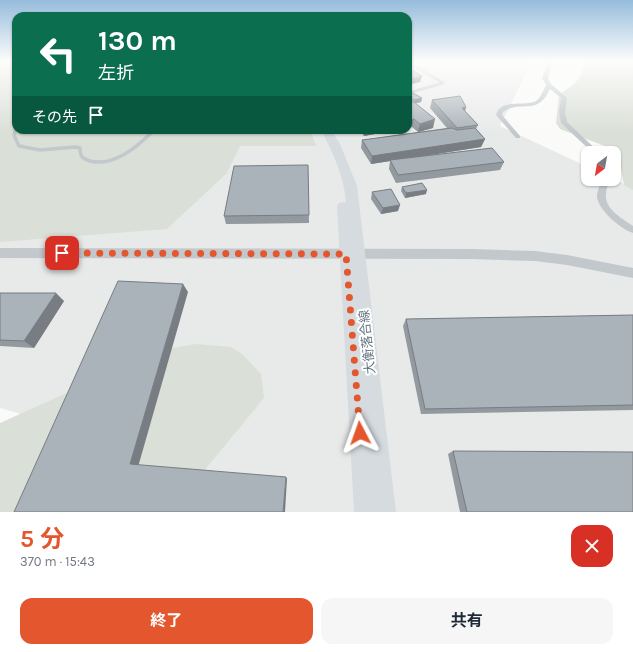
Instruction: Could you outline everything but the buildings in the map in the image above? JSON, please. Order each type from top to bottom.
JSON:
[{"type":"main road","name":"大衡落合線","points":[[321,134],[336,164],[343,186],[353,254],[384,512]]},
{"type":"main road","name":"大衡落合線","points":[[328,134],[334,144],[351,186],[366,512]]},
{"type":"street","points":[[518,137],[499,115],[500,110],[509,106],[535,104],[543,98],[549,85],[564,98],[562,112],[564,123],[589,146]]},
{"type":"street","points":[[602,186],[600,198],[604,206],[611,214],[633,230]]},
{"type":"street","points":[[0,253],[535,256],[567,260],[633,273]]},
{"type":"lane","points":[[412,92],[436,85]]},
{"type":"lane","points":[[14,134],[19,146],[28,150],[75,147],[80,148],[82,158],[98,162],[109,161],[131,151],[142,143],[150,134]]},
{"type":"shaded area","points":[[0,85],[12,85],[12,134],[412,134],[412,85],[520,85],[500,126],[581,164],[581,186],[621,186],[621,183],[633,188],[633,512],[2,512],[63,426],[0,408]]},
{"type":"shaded area","points":[[0,85],[12,85],[12,134],[312,134],[316,146],[240,146],[227,173],[167,229],[0,242]]},
{"type":"shaded area","points":[[572,85],[633,85],[633,190],[624,185],[621,168],[621,146],[605,146],[560,129],[556,123],[559,95]]},
{"type":"shaded area","points":[[196,344],[231,347],[242,354],[261,374],[264,398],[170,512],[0,512],[0,423],[155,351]]},
{"type":"route","points":[[62,253],[346,254],[360,433]]}]
